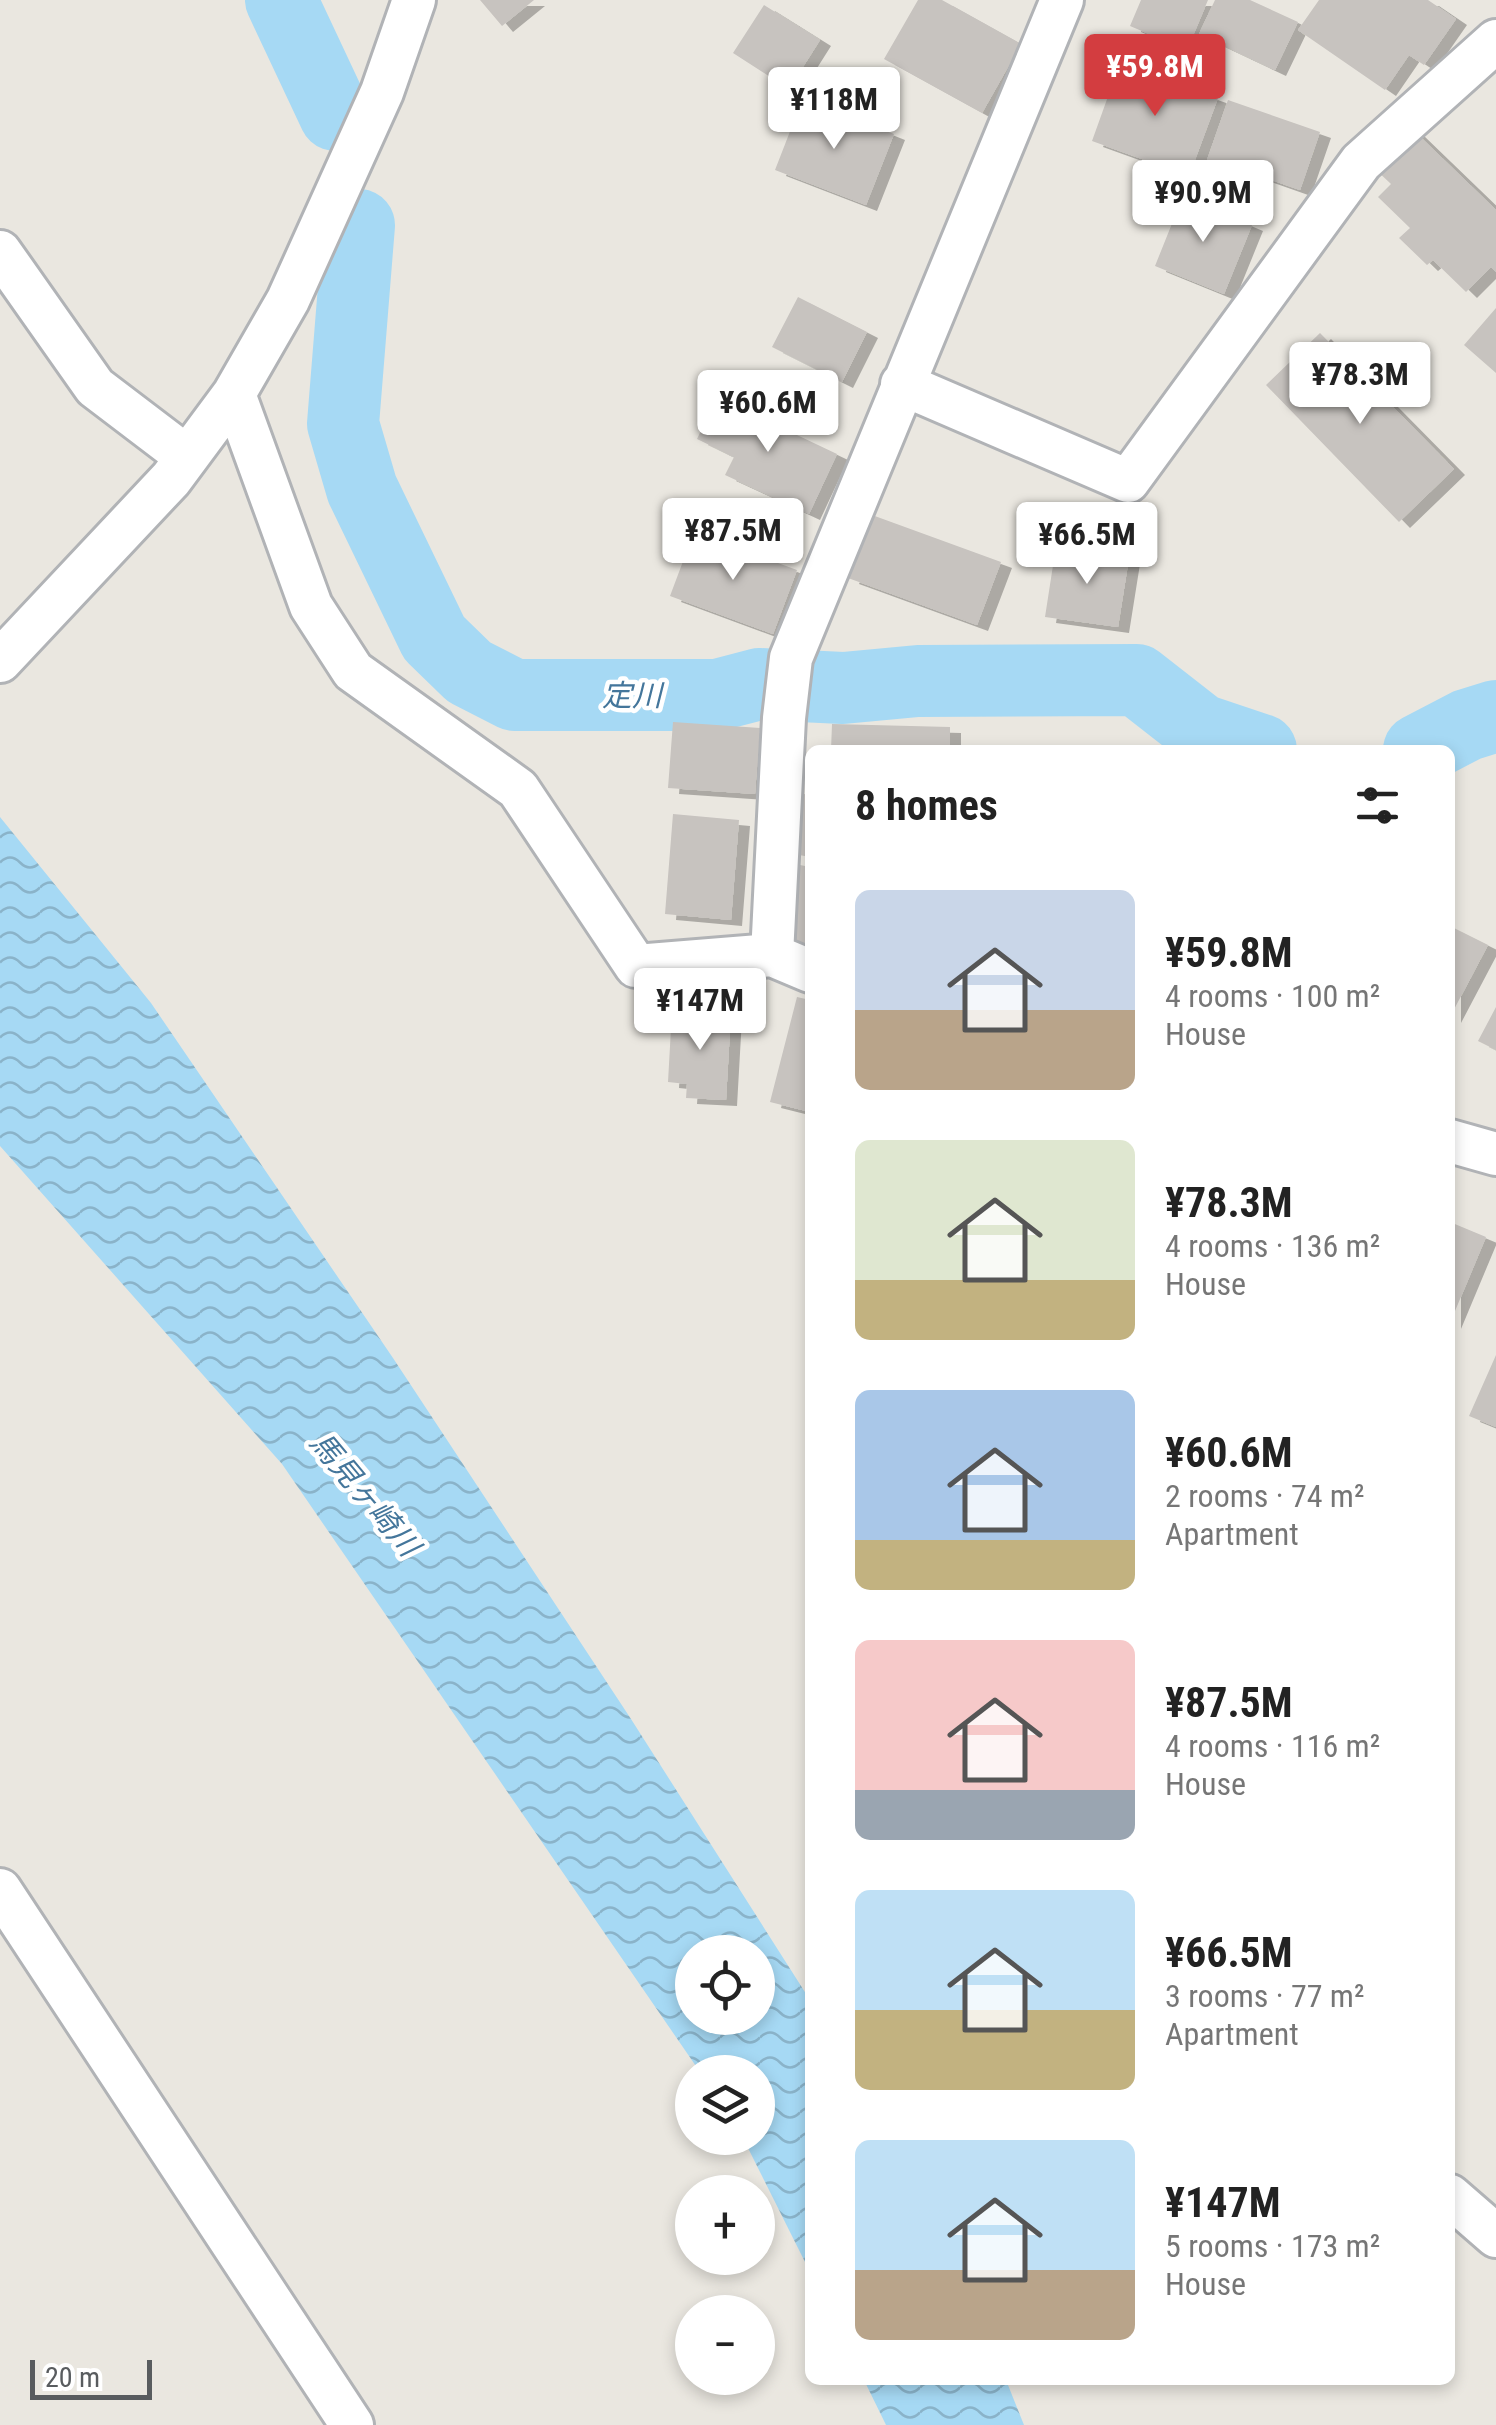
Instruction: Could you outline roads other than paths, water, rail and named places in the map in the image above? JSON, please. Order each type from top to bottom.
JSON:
[{"type":"street","points":[[0,661],[179,468],[234,394],[288,300],[382,92],[414,0]]},
{"type":"street","points":[[234,394],[311,606],[353,672],[518,790],[636,966],[791,963],[784,718],[790,658],[1062,0]]},
{"type":"street","points":[[902,384],[1128,481],[1361,162],[1496,41]]},
{"type":"street","points":[[0,252],[95,387],[179,468]]},
{"type":"street","points":[[1455,1142],[1496,1154]]},
{"type":"street","points":[[0,1890],[352,2425]]},
{"type":"street","points":[[1455,2200],[1496,2236]]},
{"type":"water","name":"馬見ヶ崎川","points":[[0,817],[151,1003],[393,1358],[769,1935],[675,1935],[675,2035],[775,2035],[775,1945],[805,1992],[805,2262],[775,2202],[775,2175],[762,2175],[752,2155],[775,2155],[775,2055],[688,2055],[282,1464],[0,1146]]},
{"type":"water","points":[[866,2385],[1008,2385],[1024,2425],[886,2425]]},
{"type":"waterway","name":"定川","points":[[281,0],[335,115]]},
{"type":"waterway","name":"定川","points":[[359,225],[343,424],[362,489],[434,638],[469,672],[514,695],[717,695],[759,684],[843,688],[918,681],[1137,680],[1201,730],[1246,745]]},
{"type":"waterway","name":"定川","points":[[1429,745],[1467,725],[1496,716]]}]
